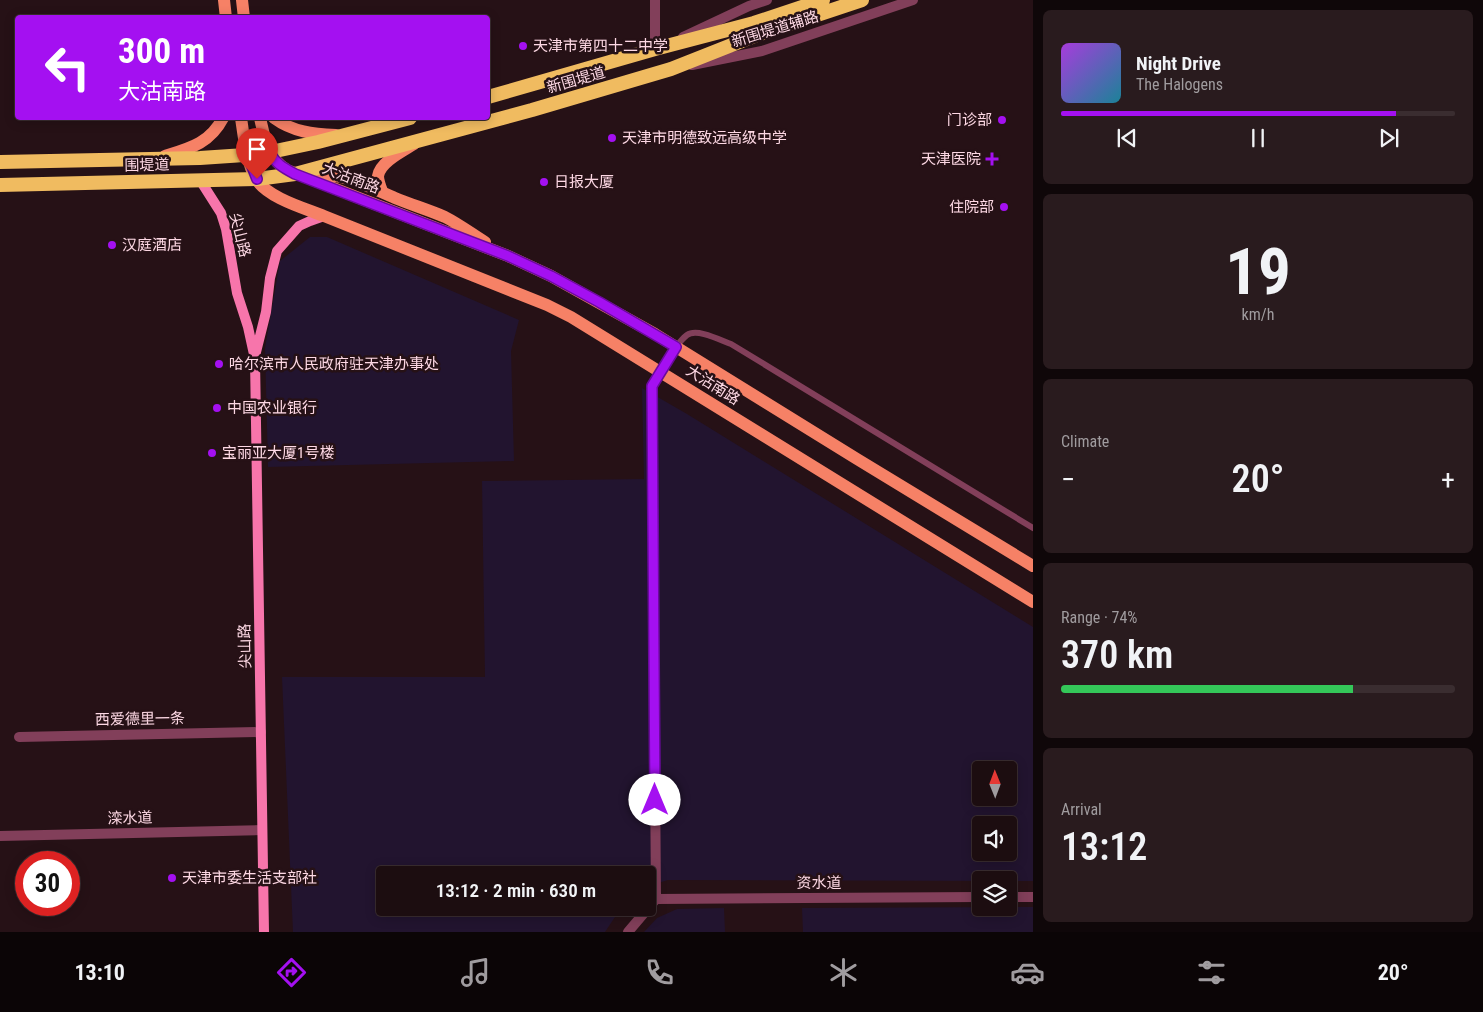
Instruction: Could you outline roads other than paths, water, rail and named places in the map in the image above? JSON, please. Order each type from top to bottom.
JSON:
[{"type":"highway","name":"新围堤道","points":[[295,174],[532,110],[671,69],[755,29],[823,0]]},
{"type":"highway","name":"新围堤道","points":[[490,96],[659,48],[755,29],[862,0]]},
{"type":"highway","points":[[270,153],[402,120]]},
{"type":"highway","name":"围堤道","points":[[0,162],[248,156],[270,153]]},
{"type":"highway","name":"围堤道","points":[[0,184],[257,179],[295,174]]},
{"type":"main road","points":[[224,0],[226,15]]},
{"type":"main road","points":[[242,0],[244,15]]},
{"type":"main road","points":[[156,159],[200,144],[214,132],[222,120]]},
{"type":"main road","name":"大沽南路","points":[[241,120],[248,156],[257,179],[260,184],[273,194],[547,305],[593,329],[1033,602]]},
{"type":"main road","name":"大沽南路","points":[[261,120],[270,153],[280,166],[295,174],[508,256],[551,276],[676,347],[1033,566]]},
{"type":"main road","points":[[277,120],[300,131],[341,136]]},
{"type":"main road","points":[[382,191],[378,175],[383,166],[422,139]]},
{"type":"main road","points":[[295,174],[323,173],[341,176],[382,191],[447,218],[508,256]]},
{"type":"main road","name":"尖山路","points":[[200,180],[221,213],[226,229],[237,293],[248,327],[255,359],[264,932]]},
{"type":"main road","name":"尖山路","points":[[255,359],[277,250],[299,226],[324,216]]},
{"type":"street","points":[[655,0],[659,48]]},
{"type":"street","name":"新围堤道辅路","points":[[659,48],[767,0]]},
{"type":"street","name":"新围堤道辅路","points":[[671,69],[762,51],[913,0]]},
{"type":"street","points":[[656,866],[652,386],[676,347]]},
{"type":"street","name":"西爱德里一条","points":[[19,737],[261,732]]},
{"type":"street","name":"滦水道","points":[[0,836],[262,830]]},
{"type":"street","name":"资水道","points":[[656,899],[972,897]]},
{"type":"street","points":[[1017,897],[1033,897]]},
{"type":"street","points":[[628,932],[642,916]]},
{"type":"lane","points":[[676,347],[688,334],[696,332],[730,344],[1033,528]]},
{"type":"place","name":"天津市第四十二中学","points":[[523,46]]},
{"type":"place","name":"门诊部","points":[[1002,120]]},
{"type":"place","name":"天津市明德致远高级中学","points":[[612,138]]},
{"type":"place","name":"天津医院","points":[[992,159]]},
{"type":"place","name":"日报大厦","points":[[544,182]]},
{"type":"place","name":"住院部","points":[[1004,207]]},
{"type":"place","name":"汉庭酒店","points":[[112,245]]},
{"type":"place","name":"哈尔滨市人民政府驻天津办事处","points":[[219,364]]},
{"type":"place","name":"中国农业银行","points":[[217,408]]},
{"type":"place","name":"宝丽亚大厦1号楼","points":[[212,453]]},
{"type":"place","name":"天津市委生活支部社","points":[[172,878]]}]
